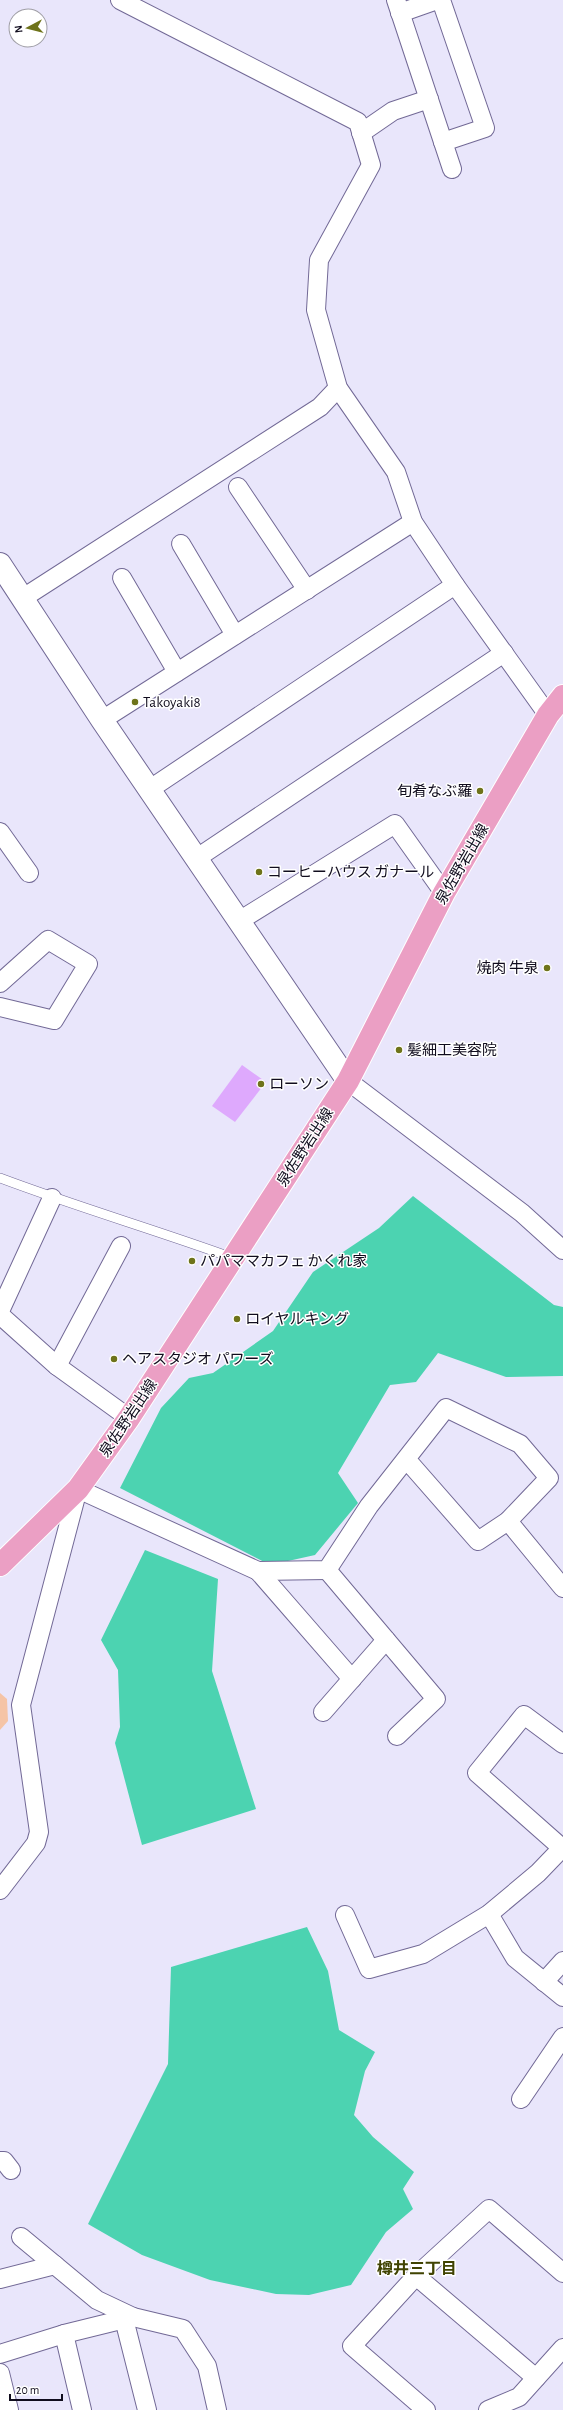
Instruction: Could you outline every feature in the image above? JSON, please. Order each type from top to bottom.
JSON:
[{"type":"main road","name":"泉佐野岩出線","points":[[3,1557],[78,1489],[129,1418],[348,1081],[444,893],[548,715],[563,696]]},
{"type":"street","points":[[120,0],[358,122],[371,165],[319,260],[316,310],[338,388],[396,472],[413,522],[455,585],[548,715]]},
{"type":"street","points":[[437,0],[398,6],[452,169]]},
{"type":"street","points":[[441,0],[485,128],[443,142]]},
{"type":"street","points":[[361,134],[393,111],[429,99]]},
{"type":"street","points":[[23,598],[320,407],[338,388]]},
{"type":"street","points":[[238,486],[307,590]]},
{"type":"street","points":[[102,720],[413,522]]},
{"type":"street","points":[[181,544],[235,635]]},
{"type":"street","points":[[0,564],[102,720],[348,1081],[522,1213],[563,1250]]},
{"type":"street","points":[[122,578],[177,672]]},
{"type":"street","points":[[150,789],[455,585]]},
{"type":"street","points":[[196,858],[504,653]]},
{"type":"street","points":[[239,921],[395,824],[444,893]]},
{"type":"street","points":[[0,832],[29,873]]},
{"type":"street","points":[[0,983],[48,940],[88,964],[54,1020],[0,1007]]},
{"type":"street","points":[[0,1311],[52,1198]]},
{"type":"street","points":[[57,1366],[121,1246]]},
{"type":"street","points":[[0,1315],[57,1366],[129,1418]]},
{"type":"street","points":[[327,1570],[368,1506],[407,1460],[446,1408],[520,1444],[549,1478],[508,1521],[478,1541],[407,1460]]},
{"type":"street","points":[[0,1890],[36,1843],[39,1832],[21,1705],[78,1489],[258,1571],[352,1679]]},
{"type":"street","points":[[508,1521],[563,1588]]},
{"type":"street","points":[[258,1571],[327,1570]]},
{"type":"street","points":[[327,1570],[436,1699],[396,1736]]},
{"type":"street","points":[[323,1712],[386,1640]]},
{"type":"street","points":[[345,1915],[369,1968],[423,1954],[489,1914],[538,1873],[562,1847],[477,1773],[524,1715],[563,1744]]},
{"type":"street","points":[[489,1914],[515,1958],[563,1997]]},
{"type":"street","points":[[544,1982],[563,1961]]},
{"type":"street","points":[[521,2099],[563,2038]]},
{"type":"street","points":[[426,2410],[352,2346],[416,2276],[489,2209],[563,2273]]},
{"type":"street","points":[[20,2237],[97,2300],[129,2318],[183,2329],[207,2366],[217,2410]]},
{"type":"street","points":[[0,2279],[55,2265]]},
{"type":"street","points":[[416,2276],[536,2378]]},
{"type":"street","points":[[0,2354],[64,2334],[129,2318]]},
{"type":"street","points":[[129,2318],[147,2410]]},
{"type":"street","points":[[64,2334],[82,2410]]},
{"type":"street","points":[[488,2410],[519,2397],[563,2348]]},
{"type":"street","points":[[0,2373],[9,2410]]},
{"type":"lane","points":[[0,1178],[52,1198],[154,1229],[233,1258]]},
{"type":"shaded area","points":[[413,1196],[554,1305],[563,1307],[563,1376],[506,1377],[438,1353],[416,1382],[390,1385],[338,1473],[358,1503],[315,1555],[270,1565],[120,1488],[161,1408],[189,1378],[213,1373],[273,1331],[313,1272],[379,1228]]},
{"type":"shaded area","points":[[145,1550],[218,1579],[212,1671],[256,1809],[142,1845],[115,1743],[120,1727],[118,1670],[101,1640]]},
{"type":"shaded area","points":[[0,1693],[7,1699],[8,1721],[0,1730]]},
{"type":"shaded area","points":[[307,1927],[328,1971],[339,2030],[375,2052],[365,2071],[354,2115],[373,2137],[414,2172],[403,2189],[413,2209],[386,2232],[351,2285],[309,2295],[276,2294],[210,2280],[142,2255],[88,2224],[168,2064],[171,1967]]},
{"type":"building","points":[[242,1065],[266,1082],[235,1122],[212,1106]]},
{"type":"place","name":"Takoyaki8","points":[[135,702]]},
{"type":"place","name":"旬肴なぶ羅","points":[[480,791]]},
{"type":"place","name":"コーヒーハウス ガナール","points":[[259,872]]},
{"type":"place","name":"焼肉 牛泉","points":[[547,968]]},
{"type":"place","name":"髪細工美容院","points":[[399,1050]]},
{"type":"place","name":"ローソン","points":[[261,1084]]},
{"type":"place","name":"パパママカフェ かくれ家","points":[[192,1261]]},
{"type":"place","name":"ロイヤルキング","points":[[237,1319]]},
{"type":"place","name":"ヘアスタジオ パワーズ","points":[[114,1359]]},
{"type":"district","name":"樽井三丁目","points":[[417,2268]]}]
